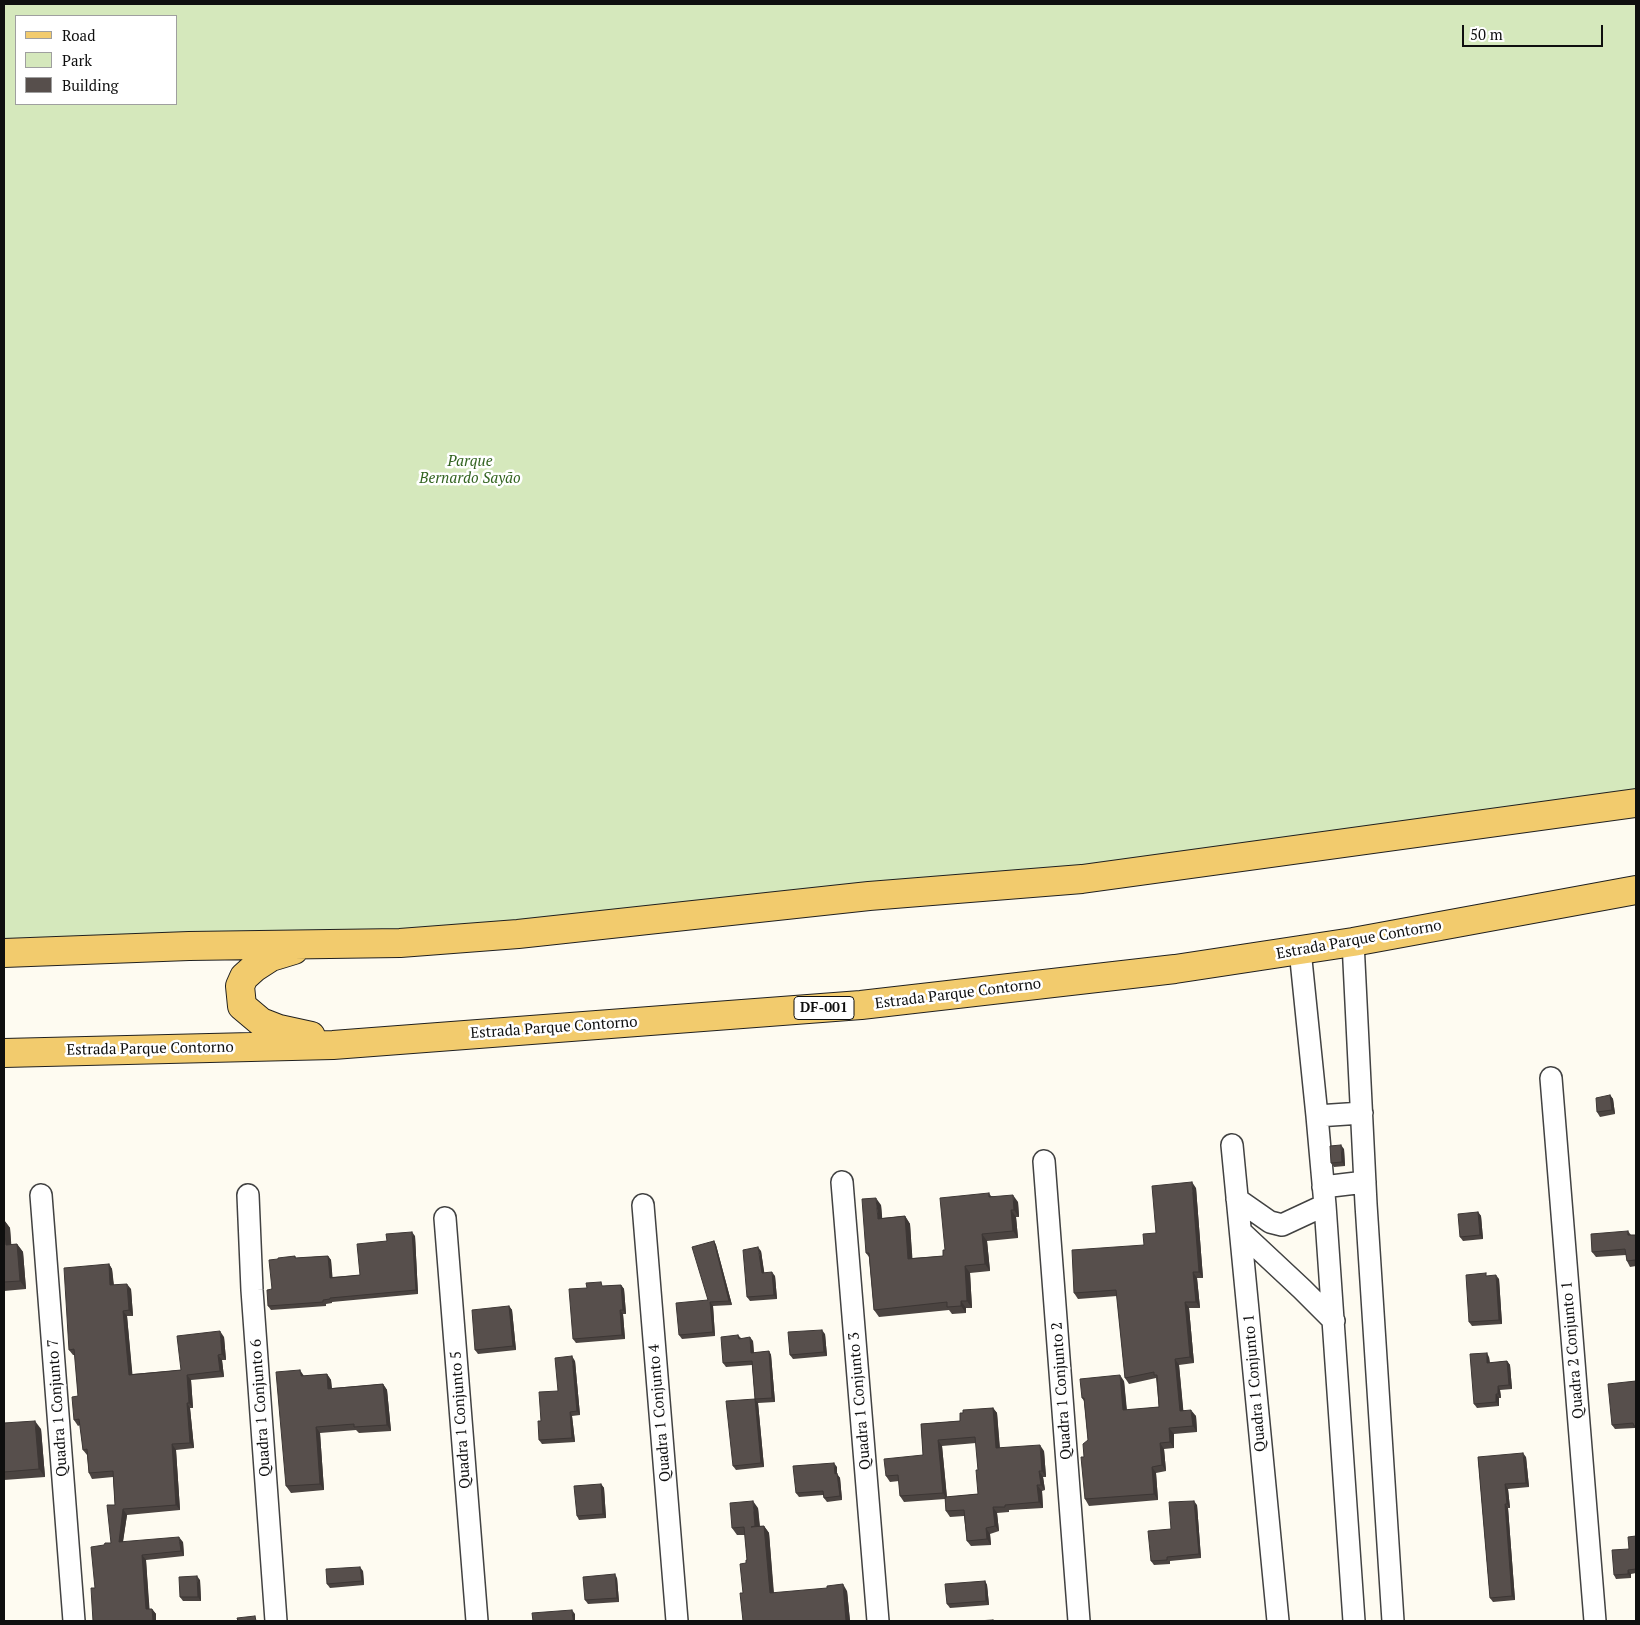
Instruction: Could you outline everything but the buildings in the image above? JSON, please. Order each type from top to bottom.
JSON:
[{"type":"main road","points":[[4,953],[189,946],[400,943],[518,934],[868,896],[1082,879],[1636,803]]},
{"type":"main road","name":"Estrada Parque Contorno","points":[[4,1053],[333,1045],[861,1005],[1174,969],[1353,942],[1636,890]]},
{"type":"main road","points":[[312,944],[272,957],[254,968],[244,977],[240,986],[242,1006],[261,1022],[279,1029],[309,1035],[333,1045]]},
{"type":"street","points":[[1353,942],[1365,1182],[1394,1621]]},
{"type":"street","points":[[1300,950],[1318,1116],[1354,1621]]},
{"type":"street","name":"Quadra 2 Conjunto 1","points":[[1551,1078],[1595,1621]]},
{"type":"street","points":[[1318,1116],[1362,1113]]},
{"type":"street","name":"Quadra 1 Conjunto 1","points":[[1232,1145],[1278,1621]]},
{"type":"street","name":"Quadra 1 Conjunto 2","points":[[1044,1161],[1079,1621]]},
{"type":"street","name":"Quadra 1 Conjunto 3","points":[[842,1182],[878,1621]]},
{"type":"street","points":[[1237,1198],[1270,1222],[1282,1224],[1324,1196],[1365,1182]]},
{"type":"street","name":"Quadra 1 Conjunto 7","points":[[41,1195],[74,1621]]},
{"type":"street","name":"Quadra 1 Conjunto 6","points":[[248,1195],[253,1300],[276,1621]]},
{"type":"street","name":"Quadra 1 Conjunto 4","points":[[643,1205],[677,1621]]},
{"type":"street","name":"Quadra 1 Conjunto 5","points":[[445,1218],[477,1621]]},
{"type":"street","points":[[1241,1232],[1334,1321]]},
{"type":"green space","name":"Parque Bernardo Sayão","points":[[4,4],[1636,4],[1636,796],[602,925],[4,957]]}]
